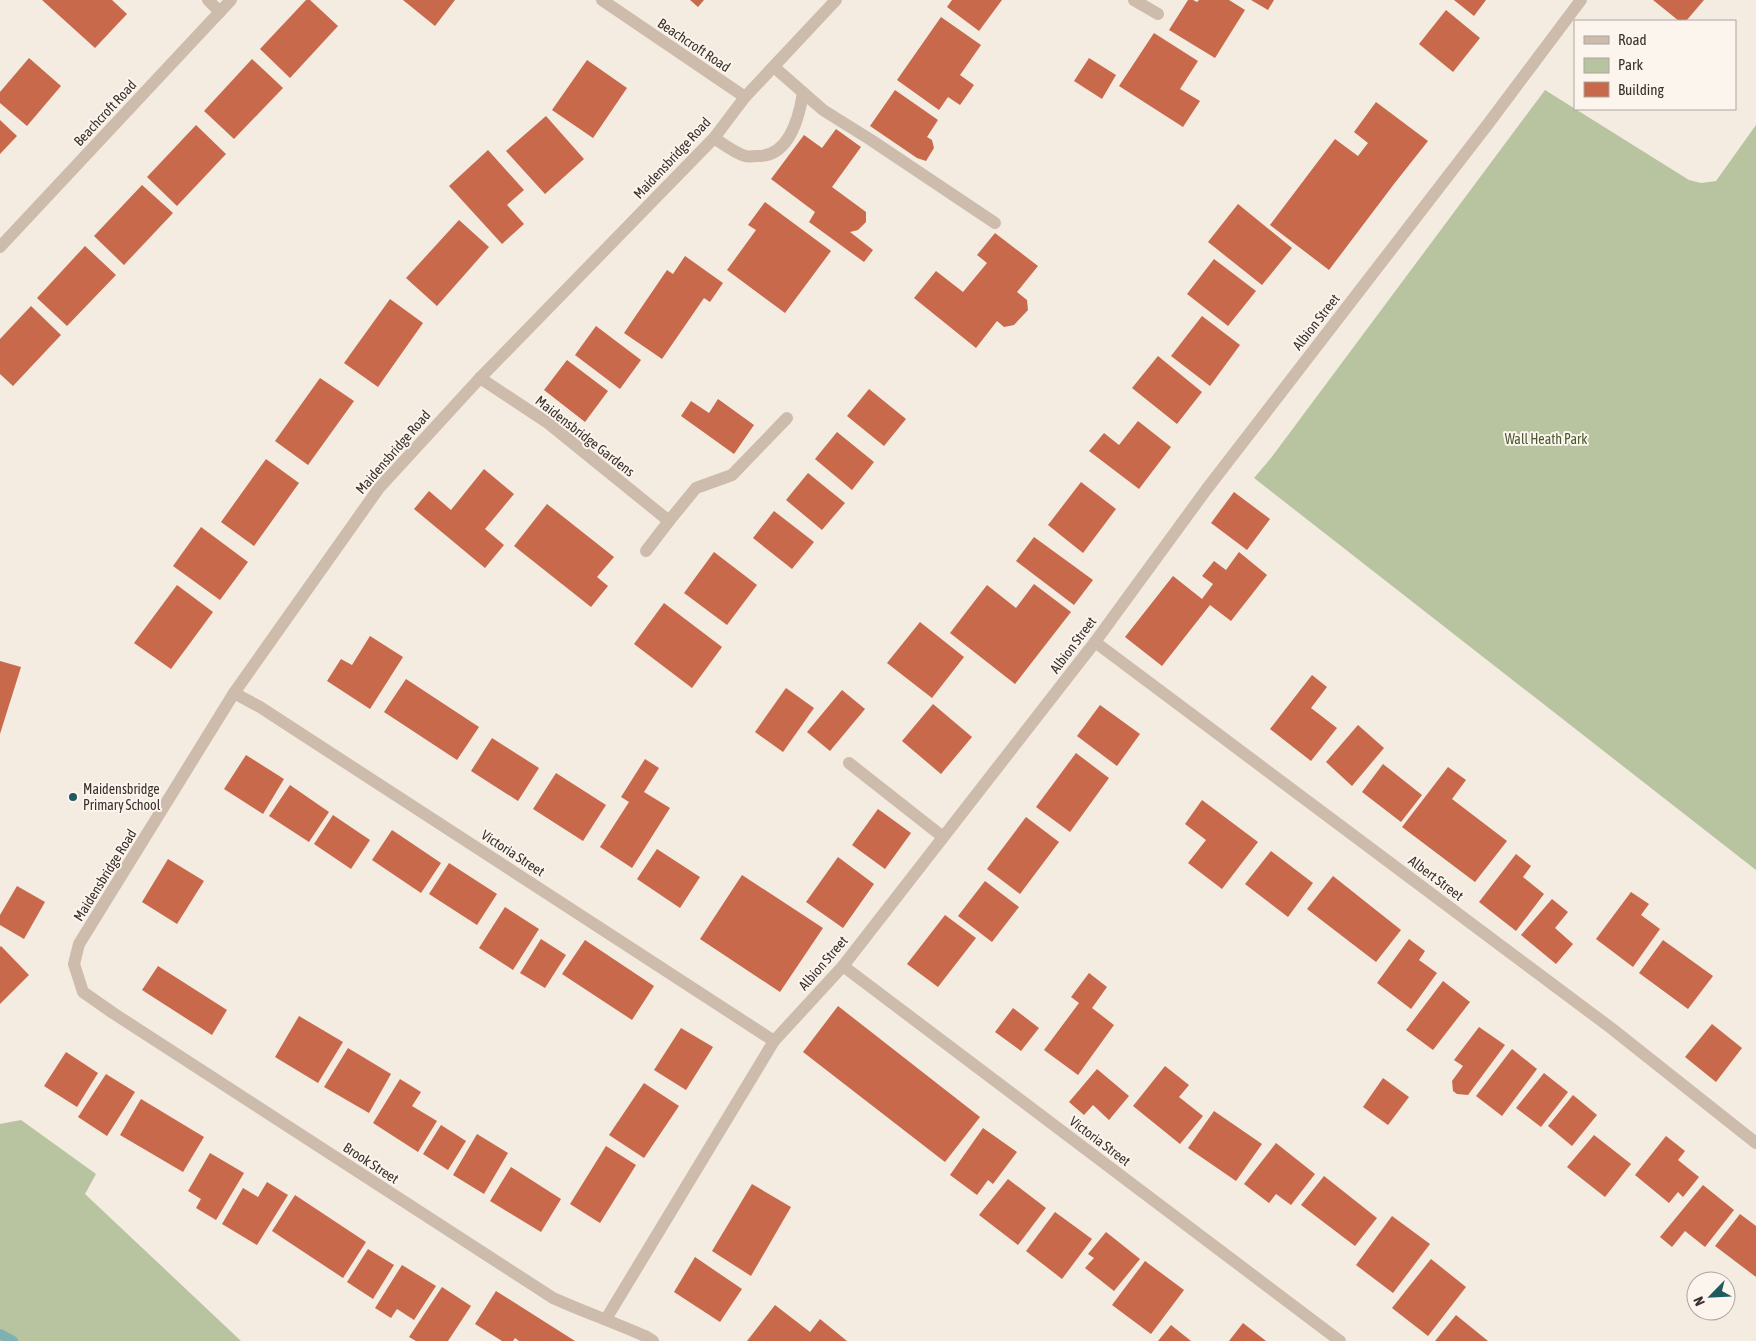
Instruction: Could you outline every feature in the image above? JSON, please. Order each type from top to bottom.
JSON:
[{"type":"street","points":[[208,0],[220,12]]},
{"type":"street","name":"Beachcroft Road","points":[[0,247],[232,0]]},
{"type":"street","name":"Beachcroft Road","points":[[602,0],[745,97]]},
{"type":"street","name":"Maidensbridge Road","points":[[83,992],[74,964],[79,944],[234,693],[379,488],[480,378],[714,138],[745,97],[836,0]]},
{"type":"street","points":[[1134,0],[1158,14]]},
{"type":"street","name":"Albion Street","points":[[606,1319],[774,1042],[843,966],[1095,642],[1206,490],[1488,124],[1581,0]]},
{"type":"street","points":[[774,67],[823,110],[934,181],[995,223]]},
{"type":"street","points":[[714,138],[745,156],[764,156],[775,151],[791,135],[799,118],[803,93]]},
{"type":"street","name":"Maidensbridge Gardens","points":[[480,378],[548,423],[669,521]]},
{"type":"street","points":[[646,551],[696,488],[732,476],[787,418]]},
{"type":"street","name":"Albert Street","points":[[1095,642],[1611,1028],[1756,1143]]},
{"type":"street","name":"Victoria Street","points":[[234,693],[260,707],[774,1042]]},
{"type":"street","points":[[849,764],[943,838]]},
{"type":"street","name":"Victoria Street","points":[[843,966],[1340,1341]]},
{"type":"street","name":"Brook Street","points":[[83,992],[121,1019],[553,1298],[585,1313],[606,1319],[648,1337],[653,1341]]},
{"type":"green space","name":"Wall Heath Park","points":[[1545,90],[1574,108],[1574,110],[1577,110],[1689,180],[1701,183],[1716,181],[1756,125],[1756,870],[1254,478],[1271,458]]},
{"type":"green space","points":[[21,1120],[96,1174],[85,1194],[241,1341],[0,1341],[0,1124]]},
{"type":"building","points":[[42,0],[112,0],[127,14],[95,48]]},
{"type":"building","points":[[306,0],[310,0],[338,26],[290,78],[260,49]]},
{"type":"building","points":[[403,0],[455,0],[435,26]]},
{"type":"building","points":[[690,0],[704,0],[698,7]]},
{"type":"building","points":[[952,0],[1002,0],[979,31],[947,7]]},
{"type":"building","points":[[1188,0],[1197,2],[1199,0],[1229,0],[1245,10],[1215,58],[1169,30]]},
{"type":"building","points":[[1251,0],[1274,0],[1268,10]]},
{"type":"building","points":[[1454,0],[1486,0],[1474,16]]},
{"type":"building","points":[[1653,0],[1704,0],[1687,20],[1678,20]]},
{"type":"building","points":[[1446,10],[1480,38],[1453,72],[1419,44]]},
{"type":"building","points":[[941,17],[981,45],[960,75],[974,85],[960,105],[948,97],[939,110],[897,80]]},
{"type":"building","points":[[1154,33],[1198,61],[1180,89],[1200,101],[1183,127],[1119,86]]},
{"type":"building","points":[[29,58],[61,86],[27,126],[0,103],[0,92]]},
{"type":"building","points":[[1089,58],[1116,75],[1102,99],[1074,81]]},
{"type":"building","points":[[252,59],[283,88],[234,139],[204,111]]},
{"type":"building","points":[[587,60],[627,88],[593,138],[552,110]]},
{"type":"building","points":[[895,90],[938,120],[927,137],[932,140],[934,148],[926,161],[917,158],[870,126]]},
{"type":"building","points":[[1376,102],[1428,141],[1329,270],[1270,225],[1335,139],[1358,156],[1368,143],[1354,132]]},
{"type":"building","points":[[546,116],[584,159],[545,194],[506,151]]},
{"type":"building","points":[[0,120],[17,136],[0,154]]},
{"type":"building","points":[[196,125],[226,154],[177,206],[147,177]]},
{"type":"building","points":[[836,129],[861,147],[832,187],[866,212],[866,222],[858,230],[850,232],[873,250],[864,262],[809,222],[815,212],[771,179],[804,135],[822,148]]},
{"type":"building","points":[[488,150],[524,190],[507,205],[524,224],[502,244],[449,186]]},
{"type":"building","points":[[142,185],[173,213],[124,265],[94,236]]},
{"type":"building","points":[[765,202],[831,251],[785,313],[727,270],[756,230],[748,225]]},
{"type":"building","points":[[1238,204],[1292,248],[1262,285],[1208,242]]},
{"type":"building","points":[[459,220],[489,247],[437,306],[406,278]]},
{"type":"building","points":[[995,233],[1038,266],[1017,292],[1027,300],[1028,310],[1014,325],[1004,327],[997,321],[976,348],[914,298],[936,271],[963,292],[987,263],[977,255]]},
{"type":"building","points":[[85,246],[116,275],[67,326],[37,298]]},
{"type":"building","points":[[685,256],[723,283],[710,302],[704,298],[662,359],[624,333],[667,270],[673,274]]},
{"type":"building","points":[[1214,259],[1256,291],[1228,326],[1187,294]]},
{"type":"building","points":[[390,299],[423,323],[378,387],[344,363]]},
{"type":"building","points":[[31,306],[61,335],[13,386],[0,374],[0,339]]},
{"type":"building","points":[[1202,316],[1240,345],[1210,386],[1171,356]]},
{"type":"building","points":[[596,326],[641,360],[620,389],[575,355]]},
{"type":"building","points":[[1158,356],[1202,392],[1177,424],[1132,388]]},
{"type":"building","points":[[567,360],[608,391],[585,422],[544,390]]},
{"type":"building","points":[[320,378],[354,401],[308,465],[275,441]]},
{"type":"building","points":[[869,389],[906,419],[884,446],[847,416]]},
{"type":"building","points":[[718,399],[754,425],[734,454],[681,416],[691,401],[709,413]]},
{"type":"building","points":[[1138,421],[1171,447],[1139,489],[1089,451],[1104,433],[1119,445]]},
{"type":"building","points":[[837,432],[874,462],[852,490],[815,459]]},
{"type":"building","points":[[266,459],[299,483],[254,546],[221,522]]},
{"type":"building","points":[[484,469],[514,494],[485,529],[504,545],[485,568],[414,509],[429,491],[451,510]]},
{"type":"building","points":[[808,473],[845,503],[822,530],[786,500]]},
{"type":"building","points":[[1081,482],[1116,509],[1083,553],[1048,525]]},
{"type":"building","points":[[1234,492],[1270,519],[1247,550],[1211,523]]},
{"type":"building","points":[[547,504],[614,557],[597,577],[608,586],[591,607],[514,546]]},
{"type":"building","points":[[774,511],[814,542],[792,569],[753,538]]},
{"type":"building","points":[[201,527],[248,562],[220,600],[173,566]]},
{"type":"building","points":[[1034,537],[1093,580],[1074,605],[1016,561]]},
{"type":"building","points":[[714,552],[757,585],[727,625],[684,593]]},
{"type":"building","points":[[1239,552],[1267,575],[1231,621],[1210,605],[1162,666],[1125,637],[1173,576],[1202,599],[1213,584],[1202,576],[1214,561],[1226,570]]},
{"type":"building","points":[[1034,584],[1071,612],[1015,684],[950,633],[987,585],[1016,608]]},
{"type":"building","points":[[177,585],[213,612],[171,669],[134,643]]},
{"type":"building","points":[[664,603],[722,647],[692,688],[634,644]]},
{"type":"building","points":[[920,622],[964,657],[932,698],[887,663]]},
{"type":"building","points":[[370,636],[403,657],[370,709],[327,681],[341,659],[352,665]]},
{"type":"building","points":[[0,661],[21,667],[0,734]]},
{"type":"building","points":[[1312,675],[1327,687],[1311,708],[1337,728],[1311,761],[1270,729]]},
{"type":"building","points":[[406,679],[479,727],[457,760],[384,712]]},
{"type":"building","points":[[786,688],[814,708],[783,752],[755,732]]},
{"type":"building","points":[[842,690],[865,709],[830,751],[807,732]]},
{"type":"building","points":[[933,704],[972,737],[941,774],[902,741]]},
{"type":"building","points":[[1100,705],[1140,734],[1117,766],[1077,736]]},
{"type":"building","points":[[1358,725],[1384,748],[1352,786],[1326,762]]},
{"type":"building","points":[[492,738],[539,768],[518,801],[471,771]]},
{"type":"building","points":[[1076,753],[1109,778],[1070,832],[1036,807]]},
{"type":"building","points":[[246,755],[284,779],[263,814],[224,789]]},
{"type":"building","points":[[645,759],[659,768],[644,792],[670,808],[632,868],[600,847],[629,802],[621,797]]},
{"type":"building","points":[[1383,764],[1422,795],[1401,822],[1362,792]]},
{"type":"building","points":[[1448,767],[1466,780],[1452,799],[1507,841],[1475,882],[1402,827]]},
{"type":"building","points":[[556,773],[606,805],[583,841],[533,809]]},
{"type":"building","points":[[290,785],[329,812],[309,842],[269,816]]},
{"type":"building","points":[[1202,800],[1258,842],[1222,889],[1188,863],[1206,840],[1185,824]]},
{"type":"building","points":[[878,809],[911,833],[885,869],[852,845]]},
{"type":"building","points":[[333,815],[370,840],[351,869],[314,844]]},
{"type":"building","points":[[1026,817],[1059,842],[1020,894],[987,869]]},
{"type":"building","points":[[392,830],[441,863],[421,893],[372,860]]},
{"type":"building","points":[[657,849],[700,877],[680,908],[637,879]]},
{"type":"building","points":[[1271,851],[1313,883],[1288,917],[1245,884]]},
{"type":"building","points":[[1516,854],[1531,866],[1523,877],[1544,894],[1516,931],[1479,902]]},
{"type":"building","points":[[838,857],[874,884],[843,928],[806,902]]},
{"type":"building","points":[[168,859],[204,881],[177,924],[142,902]]},
{"type":"building","points":[[449,863],[497,894],[477,925],[429,894]]},
{"type":"building","points":[[742,875],[823,928],[780,992],[700,939]]},
{"type":"building","points":[[1333,876],[1401,930],[1376,962],[1307,909]]},
{"type":"building","points":[[985,881],[1019,907],[992,942],[958,916]]},
{"type":"building","points":[[17,886],[45,902],[24,939],[0,925],[0,915]]},
{"type":"building","points":[[1631,892],[1649,904],[1641,915],[1660,929],[1633,967],[1596,939]]},
{"type":"building","points":[[1552,899],[1568,912],[1555,928],[1573,944],[1556,964],[1521,935]]},
{"type":"building","points":[[505,907],[539,929],[513,970],[479,948]]},
{"type":"building","points":[[945,915],[976,938],[938,987],[907,964]]},
{"type":"building","points":[[541,939],[566,955],[545,988],[520,973]]},
{"type":"building","points":[[1409,939],[1425,951],[1419,960],[1437,973],[1411,1009],[1377,983]]},
{"type":"building","points":[[585,940],[654,986],[632,1020],[562,974]]},
{"type":"building","points":[[1663,940],[1713,976],[1688,1009],[1639,973]]},
{"type":"building","points":[[0,947],[29,975],[0,1004]]},
{"type":"building","points":[[158,966],[227,1010],[212,1035],[142,990]]},
{"type":"building","points":[[1089,973],[1107,987],[1092,1008],[1114,1025],[1078,1075],[1044,1050],[1079,1003],[1071,997]]},
{"type":"building","points":[[1443,981],[1470,1002],[1433,1050],[1406,1030]]},
{"type":"building","points":[[838,1006],[980,1117],[945,1162],[803,1052]]},
{"type":"building","points":[[1013,1008],[1039,1028],[1021,1051],[995,1032]]},
{"type":"building","points":[[299,1016],[343,1042],[318,1083],[275,1057]]},
{"type":"building","points":[[1712,1024],[1742,1048],[1716,1082],[1685,1057]]},
{"type":"building","points":[[1479,1027],[1505,1045],[1468,1095],[1457,1094],[1453,1091],[1452,1081],[1463,1066],[1454,1060]]},
{"type":"building","points":[[681,1028],[713,1047],[686,1090],[654,1070]]},
{"type":"building","points":[[348,1048],[391,1074],[369,1113],[324,1087]]},
{"type":"building","points":[[1512,1049],[1537,1069],[1502,1116],[1476,1096]]},
{"type":"building","points":[[66,1052],[98,1073],[77,1107],[44,1086]]},
{"type":"building","points":[[1165,1066],[1189,1085],[1179,1097],[1203,1116],[1180,1144],[1133,1106]]},
{"type":"building","points":[[1097,1069],[1129,1096],[1109,1120],[1093,1105],[1084,1115],[1069,1102]]},
{"type":"building","points":[[1544,1073],[1568,1092],[1541,1127],[1516,1108]]},
{"type":"building","points":[[106,1074],[135,1092],[107,1136],[78,1117]]},
{"type":"building","points":[[1383,1078],[1409,1097],[1388,1125],[1363,1107]]},
{"type":"building","points":[[400,1079],[421,1092],[412,1106],[437,1121],[418,1152],[373,1123]]},
{"type":"building","points":[[644,1083],[679,1106],[644,1158],[609,1135]]},
{"type":"building","points":[[1573,1095],[1597,1115],[1572,1146],[1548,1126]]},
{"type":"building","points":[[141,1099],[204,1137],[183,1172],[120,1135]]},
{"type":"building","points":[[1214,1111],[1262,1144],[1236,1181],[1188,1148]]},
{"type":"building","points":[[441,1125],[466,1141],[448,1170],[423,1154]]},
{"type":"building","points":[[983,1128],[1017,1152],[993,1184],[988,1180],[977,1195],[950,1175]]},
{"type":"building","points":[[477,1134],[508,1153],[484,1194],[453,1175]]},
{"type":"building","points":[[1594,1135],[1631,1164],[1605,1197],[1567,1167]]},
{"type":"building","points":[[1666,1136],[1685,1151],[1678,1160],[1699,1177],[1683,1197],[1678,1192],[1669,1203],[1635,1175]]},
{"type":"building","points":[[1276,1143],[1315,1174],[1291,1205],[1276,1194],[1269,1203],[1244,1184]]},
{"type":"building","points":[[606,1146],[636,1165],[600,1223],[570,1204]]},
{"type":"building","points":[[210,1153],[244,1173],[216,1220],[196,1208],[201,1199],[188,1191]]},
{"type":"building","points":[[511,1167],[561,1199],[541,1232],[490,1201]]},
{"type":"building","points":[[1324,1176],[1377,1218],[1355,1246],[1301,1205]]},
{"type":"building","points":[[1008,1179],[1046,1208],[1018,1245],[979,1215]]},
{"type":"building","points":[[267,1182],[288,1195],[257,1245],[222,1224],[243,1188],[258,1197]]},
{"type":"building","points":[[752,1184],[791,1207],[751,1276],[712,1251]]},
{"type":"building","points":[[1703,1185],[1734,1210],[1705,1247],[1685,1231],[1672,1247],[1660,1237]]},
{"type":"building","points":[[295,1195],[366,1242],[343,1278],[272,1231]]},
{"type":"building","points":[[1055,1212],[1092,1239],[1062,1279],[1026,1251]]},
{"type":"building","points":[[1740,1214],[1756,1226],[1756,1277],[1715,1246]]},
{"type":"building","points":[[1392,1216],[1430,1244],[1393,1293],[1356,1265]]},
{"type":"building","points":[[1106,1232],[1140,1259],[1114,1291],[1085,1268],[1094,1258],[1088,1254]]},
{"type":"building","points":[[368,1249],[394,1265],[373,1299],[347,1282]]},
{"type":"building","points":[[695,1257],[742,1289],[720,1322],[674,1292]]},
{"type":"building","points":[[1431,1259],[1466,1287],[1428,1336],[1392,1308]]},
{"type":"building","points":[[1145,1261],[1184,1290],[1151,1334],[1112,1305]]},
{"type":"building","points":[[402,1265],[436,1286],[414,1320],[397,1309],[391,1318],[375,1308]]},
{"type":"building","points":[[442,1287],[471,1306],[448,1341],[416,1341],[409,1337]]},
{"type":"building","points":[[496,1291],[575,1341],[519,1341],[515,1338],[513,1341],[502,1341],[475,1324]]},
{"type":"building","points":[[775,1305],[810,1332],[820,1319],[847,1341],[747,1341]]},
{"type":"building","points":[[1456,1315],[1488,1341],[1435,1341]]},
{"type":"building","points":[[1243,1323],[1266,1341],[1229,1341]]},
{"type":"building","points":[[1171,1325],[1191,1341],[1158,1341]]},
{"type":"waterway","points":[[0,1334],[13,1341]]},
{"type":"place","name":"Maidensbridge Primary School","points":[[73,797]]}]
